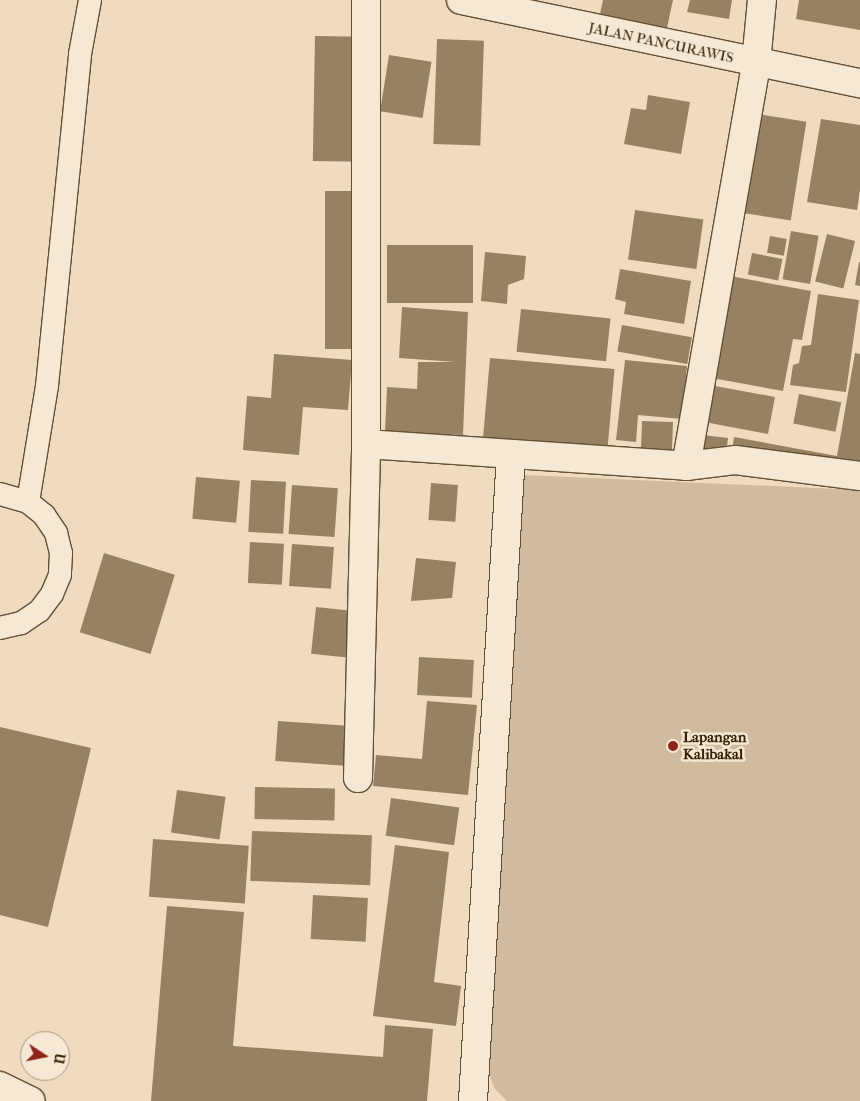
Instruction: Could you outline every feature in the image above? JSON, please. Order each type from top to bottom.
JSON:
[{"type":"street","points":[[358,778],[366,444],[366,0]]},
{"type":"street","name":"JALAN PANCURAWIS","points":[[461,0],[500,4],[756,63],[860,83]]},
{"type":"street","points":[[686,466],[756,63],[762,0]]},
{"type":"street","points":[[366,444],[686,466],[735,460],[860,476]]},
{"type":"street","points":[[472,1101],[511,454]]},
{"type":"street","points":[[0,1086],[31,1101]]},
{"type":"lane","points":[[28,502],[48,386],[80,54],[90,0]]},
{"type":"lane","points":[[0,494],[28,502],[44,515],[56,533],[61,553],[60,575],[52,594],[39,611],[21,623],[0,628]]},
{"type":"shaded area","name":"Lapangan Kalibakal","points":[[503,474],[860,490],[860,1101],[507,1101],[495,1089],[472,1031]]},
{"type":"building","points":[[603,0],[673,0],[667,28],[600,14]]},
{"type":"building","points":[[690,0],[732,0],[729,19],[687,12]]},
{"type":"building","points":[[799,0],[860,0],[860,30],[796,19]]},
{"type":"building","points":[[315,36],[363,37],[361,162],[313,161]]},
{"type":"building","points":[[437,39],[484,41],[480,146],[433,144]]},
{"type":"building","points":[[389,55],[431,62],[423,118],[380,111]]},
{"type":"building","points":[[648,95],[690,102],[681,154],[624,144],[631,108],[646,110]]},
{"type":"building","points":[[757,114],[806,122],[791,221],[741,213]]},
{"type":"building","points":[[821,119],[860,125],[860,190],[857,210],[807,202]]},
{"type":"building","points":[[325,191],[358,191],[358,349],[325,349]]},
{"type":"building","points":[[635,210],[703,220],[696,269],[628,260]]},
{"type":"building","points":[[791,231],[819,236],[810,284],[782,279]]},
{"type":"building","points":[[827,234],[855,241],[843,289],[815,282]]},
{"type":"building","points":[[770,236],[787,239],[784,256],[767,253]]},
{"type":"building","points":[[387,245],[473,245],[473,303],[387,303]]},
{"type":"building","points":[[485,252],[526,256],[524,279],[508,285],[507,304],[481,301]]},
{"type":"building","points":[[752,253],[782,259],[778,281],[748,275]]},
{"type":"building","points":[[860,262],[860,286],[855,285]]},
{"type":"building","points":[[620,269],[691,281],[684,324],[624,314],[626,302],[615,299]]},
{"type":"building","points":[[730,276],[811,291],[802,340],[793,339],[783,391],[712,378]]},
{"type":"building","points":[[818,294],[859,300],[846,392],[790,385],[793,365],[799,363],[802,346],[811,345]]},
{"type":"building","points":[[402,307],[468,312],[463,435],[385,432],[387,387],[417,389],[418,362],[456,362],[399,358]]},
{"type":"building","points":[[521,309],[611,318],[606,361],[517,352]]},
{"type":"building","points":[[622,325],[692,337],[687,364],[617,352]]},
{"type":"building","points":[[855,353],[860,354],[860,473],[732,451],[734,437],[837,456]]},
{"type":"building","points":[[274,354],[352,360],[348,410],[303,407],[299,455],[243,450],[247,396],[271,398]]},
{"type":"building","points":[[490,358],[615,369],[607,451],[483,440]]},
{"type":"building","points":[[625,360],[687,366],[682,419],[638,415],[636,442],[616,440]]},
{"type":"building","points":[[715,386],[775,397],[768,434],[699,421],[701,412],[709,413]]},
{"type":"building","points":[[799,394],[841,402],[835,432],[793,423]]},
{"type":"building","points":[[642,421],[673,422],[672,451],[641,450]]},
{"type":"building","points":[[702,435],[728,438],[726,455],[700,459]]},
{"type":"building","points":[[196,477],[240,481],[236,523],[192,519]]},
{"type":"building","points":[[251,480],[286,482],[283,534],[248,532]]},
{"type":"building","points":[[431,483],[458,485],[455,522],[428,520]]},
{"type":"building","points":[[292,485],[338,488],[334,537],[289,534]]},
{"type":"building","points":[[250,542],[284,544],[282,585],[248,583]]},
{"type":"building","points":[[292,544],[334,547],[331,589],[289,586]]},
{"type":"building","points":[[104,553],[175,575],[150,654],[80,632]]},
{"type":"building","points":[[416,558],[456,562],[452,598],[411,601]]},
{"type":"building","points":[[316,607],[352,611],[347,658],[311,654]]},
{"type":"building","points":[[419,657],[474,660],[472,698],[417,695]]},
{"type":"building","points":[[427,701],[477,705],[468,795],[373,786],[376,755],[422,759]]},
{"type":"building","points":[[278,721],[351,726],[348,766],[275,761]]},
{"type":"building","points":[[0,727],[91,748],[48,927],[0,915]]},
{"type":"building","points":[[255,787],[335,788],[334,820],[254,819]]},
{"type":"building","points":[[177,790],[226,797],[220,839],[171,833]]},
{"type":"building","points":[[391,798],[459,808],[454,845],[386,836]]},
{"type":"building","points":[[252,831],[372,835],[370,885],[250,881]]},
{"type":"building","points":[[153,839],[249,846],[245,904],[149,897]]},
{"type":"building","points":[[395,845],[449,852],[434,982],[461,986],[456,1026],[373,1016]]},
{"type":"building","points":[[313,895],[368,898],[366,942],[311,939]]},
{"type":"building","points":[[167,906],[244,912],[233,1046],[383,1057],[385,1025],[433,1029],[427,1101],[151,1101]]},
{"type":"place","name":"Lapangan Kalibakal","points":[[673,746]]}]
